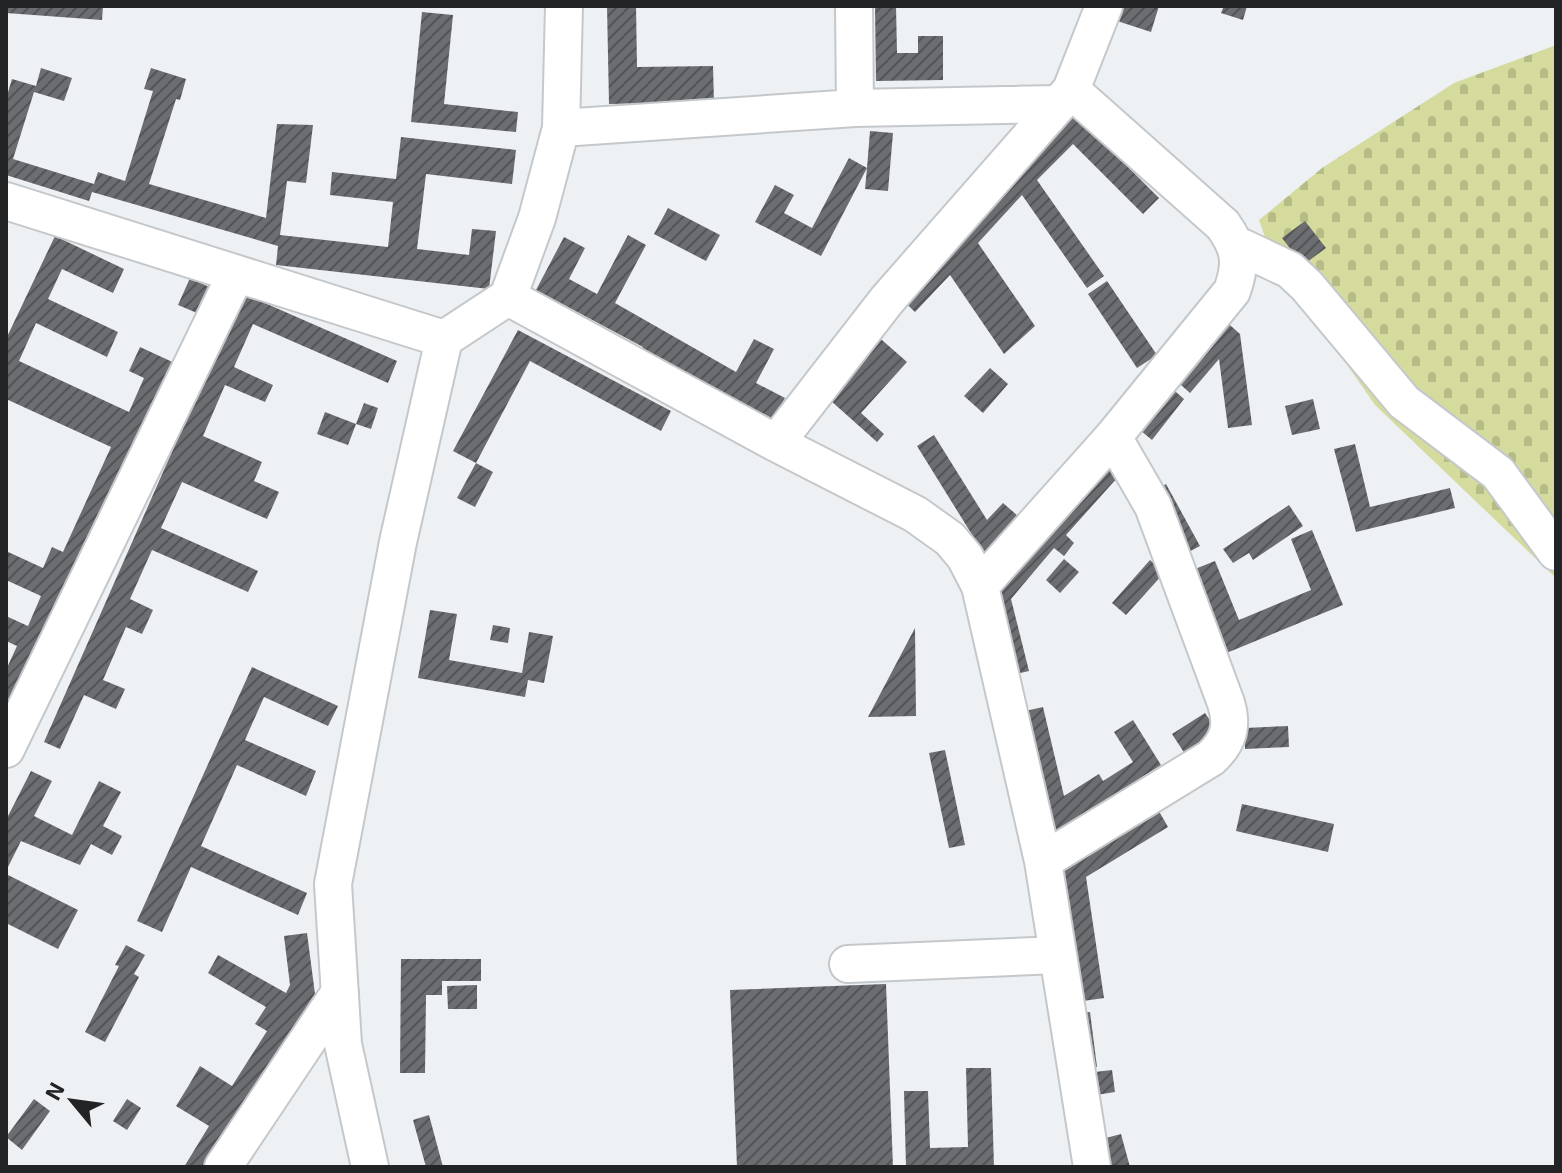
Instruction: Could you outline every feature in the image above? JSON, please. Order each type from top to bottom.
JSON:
[{"type":"street","points":[[370,1167],[343,1044],[333,884],[398,542],[444,339],[508,297],[537,218],[561,128],[564,6]]},
{"type":"street","points":[[854,6],[855,108]]},
{"type":"street","points":[[776,443],[887,300],[1065,97],[1104,6]]},
{"type":"street","points":[[561,128],[1065,97],[1223,225],[1237,245],[1240,267],[1232,291],[1113,437],[980,586]]},
{"type":"street","points":[[6,201],[444,339]]},
{"type":"street","points":[[1237,245],[1290,270],[1307,286],[1404,402],[1498,473],[1556,552]]},
{"type":"street","points":[[6,749],[236,274]]},
{"type":"street","points":[[508,297],[776,443],[915,514],[950,539],[965,557],[980,586],[1043,861],[1092,1167]]},
{"type":"street","points":[[1043,861],[1211,758],[1228,736],[1230,718],[1226,703],[1153,506],[1113,437]]},
{"type":"street","points":[[848,964],[1058,955]]},
{"type":"street","points":[[223,1167],[340,992]]},
{"type":"green space","points":[[1556,45],[1556,578],[1375,405],[1272,257],[1259,220],[1322,168],[1454,83]]},
{"type":"building","points":[[6,6],[103,6],[102,20],[6,13]]},
{"type":"building","points":[[607,6],[636,6],[637,67],[713,66],[714,102],[609,104]]},
{"type":"building","points":[[875,6],[896,6],[897,53],[918,53],[918,36],[943,36],[943,80],[876,81]]},
{"type":"building","points":[[1112,6],[1159,6],[1151,32],[1108,18]]},
{"type":"building","points":[[1224,6],[1247,6],[1243,20],[1221,13]]},
{"type":"building","points":[[422,12],[453,15],[444,104],[518,112],[516,132],[411,122]]},
{"type":"building","points":[[41,68],[72,78],[64,101],[34,92],[13,159],[94,184],[98,172],[125,181],[153,91],[144,89],[151,68],[186,79],[180,100],[176,99],[149,184],[266,218],[277,124],[313,125],[306,183],[287,181],[280,235],[388,247],[393,202],[330,195],[332,172],[396,179],[401,137],[516,150],[512,184],[426,174],[417,249],[469,255],[472,229],[496,231],[489,289],[276,265],[278,246],[92,192],[89,201],[6,175],[6,99],[12,79],[36,86]]},
{"type":"building","points":[[1069,108],[1159,198],[1143,214],[1073,144],[1037,180],[1104,276],[1087,288],[1022,195],[978,243],[1035,326],[1004,354],[950,275],[915,312],[896,294]]},
{"type":"building","points":[[870,131],[893,133],[888,191],[865,189]]},
{"type":"building","points":[[849,158],[867,168],[821,256],[755,222],[775,185],[794,195],[784,213],[812,228]]},
{"type":"building","points":[[668,208],[720,235],[706,261],[654,234]]},
{"type":"building","points":[[1305,221],[1326,248],[1303,265],[1282,238]]},
{"type":"building","points":[[628,235],[646,245],[615,303],[736,372],[754,339],[774,349],[756,383],[785,398],[772,422],[638,356],[643,347],[536,290],[564,237],[585,248],[569,279],[597,294]]},
{"type":"building","points":[[55,236],[124,269],[113,293],[62,269],[48,299],[118,332],[107,357],[36,323],[19,361],[129,412],[144,378],[129,371],[140,347],[179,365],[6,739],[6,670],[17,646],[6,641],[6,616],[28,626],[41,596],[6,580],[6,551],[43,568],[52,547],[63,552],[111,447],[6,399],[6,339]]},
{"type":"building","points":[[190,278],[209,287],[197,313],[178,305]]},
{"type":"building","points":[[1107,281],[1157,355],[1137,368],[1088,294]]},
{"type":"building","points":[[242,293],[397,361],[388,383],[253,324],[234,367],[273,385],[265,402],[225,385],[203,436],[262,462],[254,481],[279,492],[267,519],[182,482],[161,528],[258,571],[248,592],[152,550],[130,599],[153,610],[142,634],[126,627],[103,680],[125,689],[116,709],[84,695],[60,749],[44,742]]},
{"type":"building","points":[[1222,318],[1240,334],[1252,425],[1228,428],[1219,359],[1190,393],[1172,377]]},
{"type":"building","points":[[518,330],[671,411],[661,431],[530,361],[476,463],[453,451]]},
{"type":"building","points":[[874,333],[907,362],[861,413],[884,434],[877,442],[821,392]]},
{"type":"building","points":[[990,368],[1008,384],[983,413],[964,396]]},
{"type":"building","points":[[1168,385],[1184,399],[1152,440],[1134,425]]},
{"type":"building","points":[[1313,399],[1320,429],[1292,435],[1285,406]]},
{"type":"building","points":[[364,403],[378,408],[371,429],[356,424]]},
{"type":"building","points":[[325,412],[356,424],[348,445],[317,434]]},
{"type":"building","points":[[934,435],[987,520],[1003,503],[1018,516],[984,554],[917,446]]},
{"type":"building","points":[[1355,444],[1370,507],[1450,488],[1455,508],[1356,532],[1334,449]]},
{"type":"building","points":[[476,463],[493,472],[475,507],[457,498]]},
{"type":"building","points":[[1105,465],[1118,477],[1066,535],[1074,543],[1064,556],[1054,548],[1011,599],[1029,671],[1012,675],[992,591]]},
{"type":"building","points":[[1166,484],[1200,546],[1185,554],[1151,493]]},
{"type":"building","points":[[1289,505],[1303,526],[1253,560],[1249,553],[1233,563],[1223,549]]},
{"type":"building","points":[[1312,530],[1343,605],[1224,654],[1190,571],[1215,561],[1239,620],[1311,590],[1291,539]]},
{"type":"building","points":[[1064,559],[1079,572],[1060,593],[1046,580]]},
{"type":"building","points":[[1150,560],[1164,573],[1126,615],[1112,603]]},
{"type":"building","points":[[430,610],[457,614],[449,660],[522,673],[529,632],[553,636],[544,683],[528,680],[525,697],[418,678]]},
{"type":"building","points":[[493,625],[510,628],[508,643],[490,640]]},
{"type":"building","points":[[915,628],[916,716],[868,717]]},
{"type":"building","points":[[252,667],[338,706],[328,726],[264,697],[245,740],[316,771],[306,796],[237,765],[201,846],[307,893],[298,915],[191,867],[162,932],[137,921]]},
{"type":"building","points":[[1043,707],[1064,796],[1099,774],[1103,781],[1133,762],[1114,732],[1133,720],[1161,765],[1050,836],[1021,712]]},
{"type":"building","points":[[1205,713],[1218,732],[1185,754],[1172,734]]},
{"type":"building","points":[[1288,726],[1289,747],[1245,749],[1245,728]]},
{"type":"building","points":[[945,750],[965,845],[949,848],[929,753]]},
{"type":"building","points":[[31,771],[52,781],[34,816],[72,835],[99,781],[121,792],[103,826],[122,836],[112,855],[91,844],[80,865],[21,841],[6,871],[6,820]]},
{"type":"building","points":[[1242,804],[1334,824],[1328,852],[1236,831]]},
{"type":"building","points":[[1156,806],[1168,827],[1086,877],[1104,998],[1076,1002],[1057,867]]},
{"type":"building","points":[[6,874],[78,910],[58,949],[6,923]]},
{"type":"building","points":[[307,933],[315,994],[210,1167],[184,1167],[209,1126],[176,1106],[200,1066],[232,1086],[267,1031],[255,1024],[266,1007],[208,973],[218,955],[286,993],[290,985],[284,936]]},
{"type":"building","points":[[126,945],[145,955],[134,974],[139,977],[105,1042],[85,1032],[119,966],[115,965]]},
{"type":"building","points":[[401,959],[481,959],[481,981],[442,981],[442,995],[426,995],[425,1073],[400,1073]]},
{"type":"building","points":[[886,984],[893,1167],[737,1167],[730,990]]},
{"type":"building","points":[[477,985],[477,1009],[448,1009],[447,986]]},
{"type":"building","points":[[1090,1012],[1097,1067],[1086,1069],[1078,1014]]},
{"type":"building","points":[[966,1068],[991,1068],[994,1167],[906,1167],[904,1091],[928,1091],[930,1148],[968,1147]]},
{"type":"building","points":[[1112,1070],[1115,1092],[1090,1096],[1086,1073]]},
{"type":"building","points":[[34,1099],[50,1111],[22,1150],[6,1137]]},
{"type":"building","points":[[127,1099],[141,1108],[127,1130],[113,1121]]},
{"type":"building","points":[[429,1115],[443,1167],[426,1167],[413,1120]]},
{"type":"building","points":[[1121,1134],[1130,1167],[1109,1167],[1102,1139]]}]
